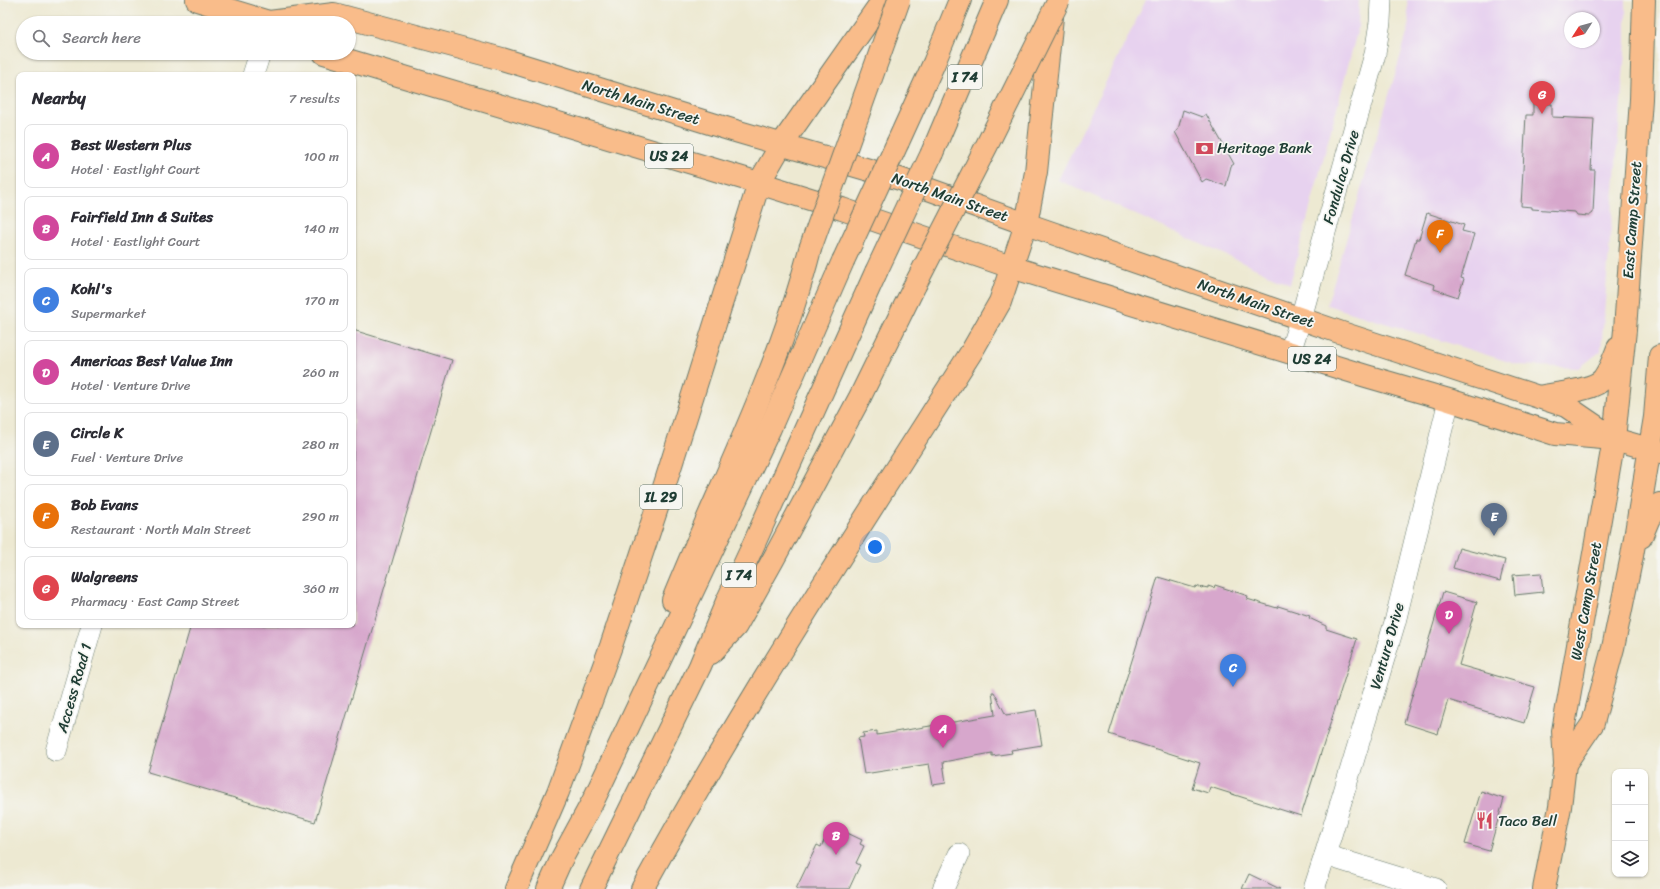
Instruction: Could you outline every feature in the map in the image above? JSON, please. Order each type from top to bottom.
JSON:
[{"type":"main road","name":"North Main Street","points":[[197,0],[250,16]]},
{"type":"main road","points":[[781,145],[883,0]]},
{"type":"main road","points":[[592,801],[683,575],[755,407],[803,277],[810,249],[899,0]]},
{"type":"main road","name":"I 74","points":[[548,889],[561,860],[592,801],[770,428],[843,261],[934,63],[960,0]]},
{"type":"main road","name":"I 74","points":[[594,882],[700,666],[728,599],[876,272],[932,153],[997,0]]},
{"type":"main road","points":[[642,889],[681,817],[751,700],[972,351],[1000,302],[1026,224],[1036,172],[1054,0]]},
{"type":"main road","points":[[700,666],[736,626],[859,399],[1059,0]]},
{"type":"main road","name":"East Camp Street","points":[[1614,439],[1625,330],[1641,99],[1644,0]]},
{"type":"main road","name":"North Main Street","points":[[318,16],[334,14],[342,16]]},
{"type":"main road","name":"North Main Street","points":[[356,20],[507,60],[781,145],[900,179],[1026,224],[1301,318],[1566,406],[1614,439]]},
{"type":"main road","name":"North Main Street","points":[[347,60],[759,183],[842,209],[1012,267],[1366,376],[1449,400],[1555,434],[1614,439],[1654,451]]},
{"type":"main road","name":"IL 29","points":[[516,889],[558,792],[611,646],[665,484],[759,183],[781,145]]},
{"type":"main road","points":[[1539,397],[1585,389],[1602,380],[1610,368],[1625,330]]},
{"type":"main road","points":[[1654,451],[1660,356]]},
{"type":"main road","name":"West Camp Street","points":[[1544,889],[1560,808],[1565,764],[1563,731],[1614,439]]},
{"type":"main road","name":"West Camp Street","points":[[1565,764],[1593,723],[1613,648],[1654,451]]},
{"type":"main road","points":[[1632,556],[1649,518],[1660,504]]},
{"type":"street","name":"Fondulac Drive","points":[[1290,352],[1301,318],[1375,54],[1380,22],[1381,0]]},
{"type":"street","points":[[254,72],[258,60]]},
{"type":"street","name":"Venture Drive","points":[[1314,889],[1395,622],[1449,400]]},
{"type":"street","name":"Access Road 1","points":[[56,751],[91,628]]},
{"type":"street","points":[[943,889],[959,854]]},
{"type":"street","points":[[1325,855],[1436,889]]},
{"type":"shaded area","points":[[1146,0],[1359,0],[1358,28],[1290,284],[1058,180]]},
{"type":"shaded area","points":[[1407,0],[1626,0],[1626,40],[1601,351],[1579,368],[1519,365],[1327,305],[1409,27]]},
{"type":"building","points":[[1533,103],[1552,104],[1552,117],[1594,119],[1591,170],[1595,170],[1593,213],[1589,216],[1577,215],[1575,212],[1532,209],[1532,207],[1521,206],[1526,115],[1533,115]]},
{"type":"building","name":"Heritage Bank","points":[[1183,110],[1202,117],[1206,114],[1234,164],[1231,166],[1226,186],[1206,179],[1202,182],[1175,132],[1178,130]]},
{"type":"building","points":[[1427,213],[1464,225],[1462,231],[1474,234],[1461,278],[1464,279],[1458,297],[1434,289],[1435,285],[1405,275],[1416,239],[1419,239]]},
{"type":"building","points":[[356,331],[452,360],[315,822],[148,772],[190,628],[356,628]]},
{"type":"building","points":[[1459,548],[1505,560],[1500,581],[1453,568]]},
{"type":"building","points":[[1541,573],[1543,592],[1515,595],[1513,575]]},
{"type":"building","points":[[1158,577],[1195,588],[1196,586],[1208,588],[1208,586],[1214,588],[1215,585],[1248,596],[1247,599],[1277,608],[1278,606],[1310,616],[1309,618],[1326,626],[1326,629],[1357,639],[1301,816],[1210,787],[1208,793],[1192,788],[1200,763],[1109,734]]},
{"type":"building","points":[[1443,592],[1477,602],[1459,665],[1535,687],[1524,723],[1448,700],[1438,734],[1404,723]]},
{"type":"building","points":[[992,692],[994,692],[1006,715],[1036,710],[1042,745],[1011,750],[1012,753],[992,756],[992,753],[943,762],[946,783],[933,785],[929,764],[864,774],[858,738],[864,737],[863,733],[877,731],[877,735],[995,715]]},
{"type":"building","name":"Taco Bell","points":[[1481,791],[1504,799],[1489,851],[1465,844]]},
{"type":"building","points":[[835,827],[862,840],[860,844],[864,846],[856,863],[860,865],[849,889],[796,889],[817,845],[821,847],[829,831],[832,833]]},
{"type":"building","points":[[1249,874],[1280,889],[1242,889]]},
{"type":"place","name":"Walgreens","points":[[1542,114]]},
{"type":"place","name":"Heritage Bank","points":[[1204,148]]},
{"type":"place","name":"Bob Evans","points":[[1440,253]]},
{"type":"place","name":"Circle K","points":[[1494,536]]},
{"type":"place","name":"Americas Best Value Inn","points":[[1449,634]]},
{"type":"place","name":"Kohl's","points":[[1233,687]]},
{"type":"place","name":"Best Western Plus","points":[[943,748]]},
{"type":"place","name":"Taco Bell","points":[[1485,821]]},
{"type":"place","name":"Fairfield Inn & Suites","points":[[836,855]]}]
